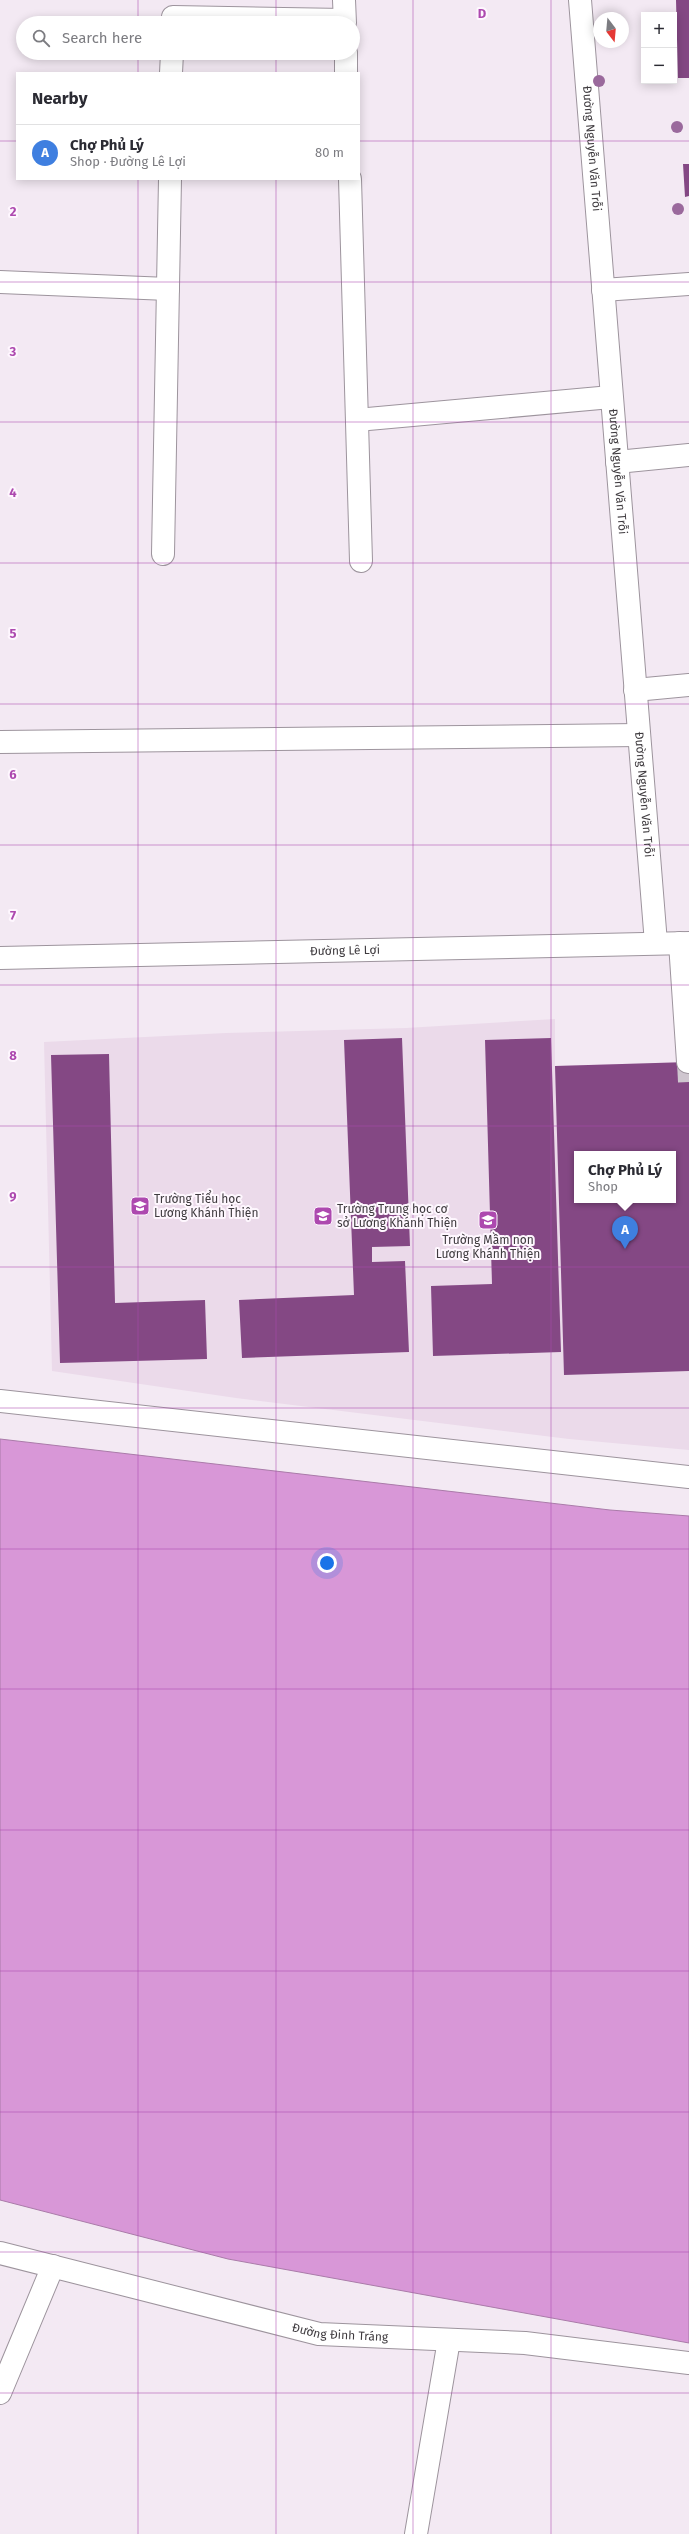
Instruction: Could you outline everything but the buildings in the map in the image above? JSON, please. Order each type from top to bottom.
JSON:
[{"type":"street","name":"Đường Nguyễn Văn Trỗi","points":[[580,0],[656,943]]},
{"type":"street","points":[[173,13],[344,14]]},
{"type":"street","points":[[172,60],[172,72]]},
{"type":"street","points":[[346,60],[346,72]]},
{"type":"street","points":[[163,554],[170,180]]},
{"type":"street","points":[[350,180],[361,562]]},
{"type":"street","points":[[0,282],[168,289]]},
{"type":"street","points":[[603,290],[689,284]]},
{"type":"street","points":[[357,420],[611,397]]},
{"type":"street","points":[[617,462],[689,456]]},
{"type":"street","points":[[635,690],[689,685]]},
{"type":"street","points":[[0,742],[639,735]]},
{"type":"street","points":[[684,943],[688,1062]]},
{"type":"street","name":"Đường Lê Lợi","points":[[0,958],[684,943]]},
{"type":"street","points":[[0,1401],[689,1477]]},
{"type":"street","name":"Đường Đinh Tráng","points":[[0,2253],[319,2334],[525,2343],[689,2363]]},
{"type":"street","points":[[0,2393],[53,2266]]},
{"type":"street","points":[[416,2534],[449,2340]]},
{"type":"shaded area","points":[[555,1019],[555,1066],[689,1062],[689,1450],[569,1439],[236,1398],[52,1371],[44,1042],[226,1033],[406,1028]]},
{"type":"shaded area","points":[[0,1439],[610,1510],[689,1516],[689,2343],[228,2259],[0,2200]]},
{"type":"tunnel","points":[[688,1062],[689,1082]]},
{"type":"place","name":"Trường Tiểu học Lương Khánh Thiện","points":[[140,1206]]},
{"type":"place","name":"Trường Trung học cơ sở Lương Khánh Thiện","points":[[323,1216]]},
{"type":"place","name":"Trường Mầm non Lương Khánh Thiện","points":[[488,1220]]},
{"type":"place","name":"Chợ Phủ Lý","points":[[625,1249]]}]
